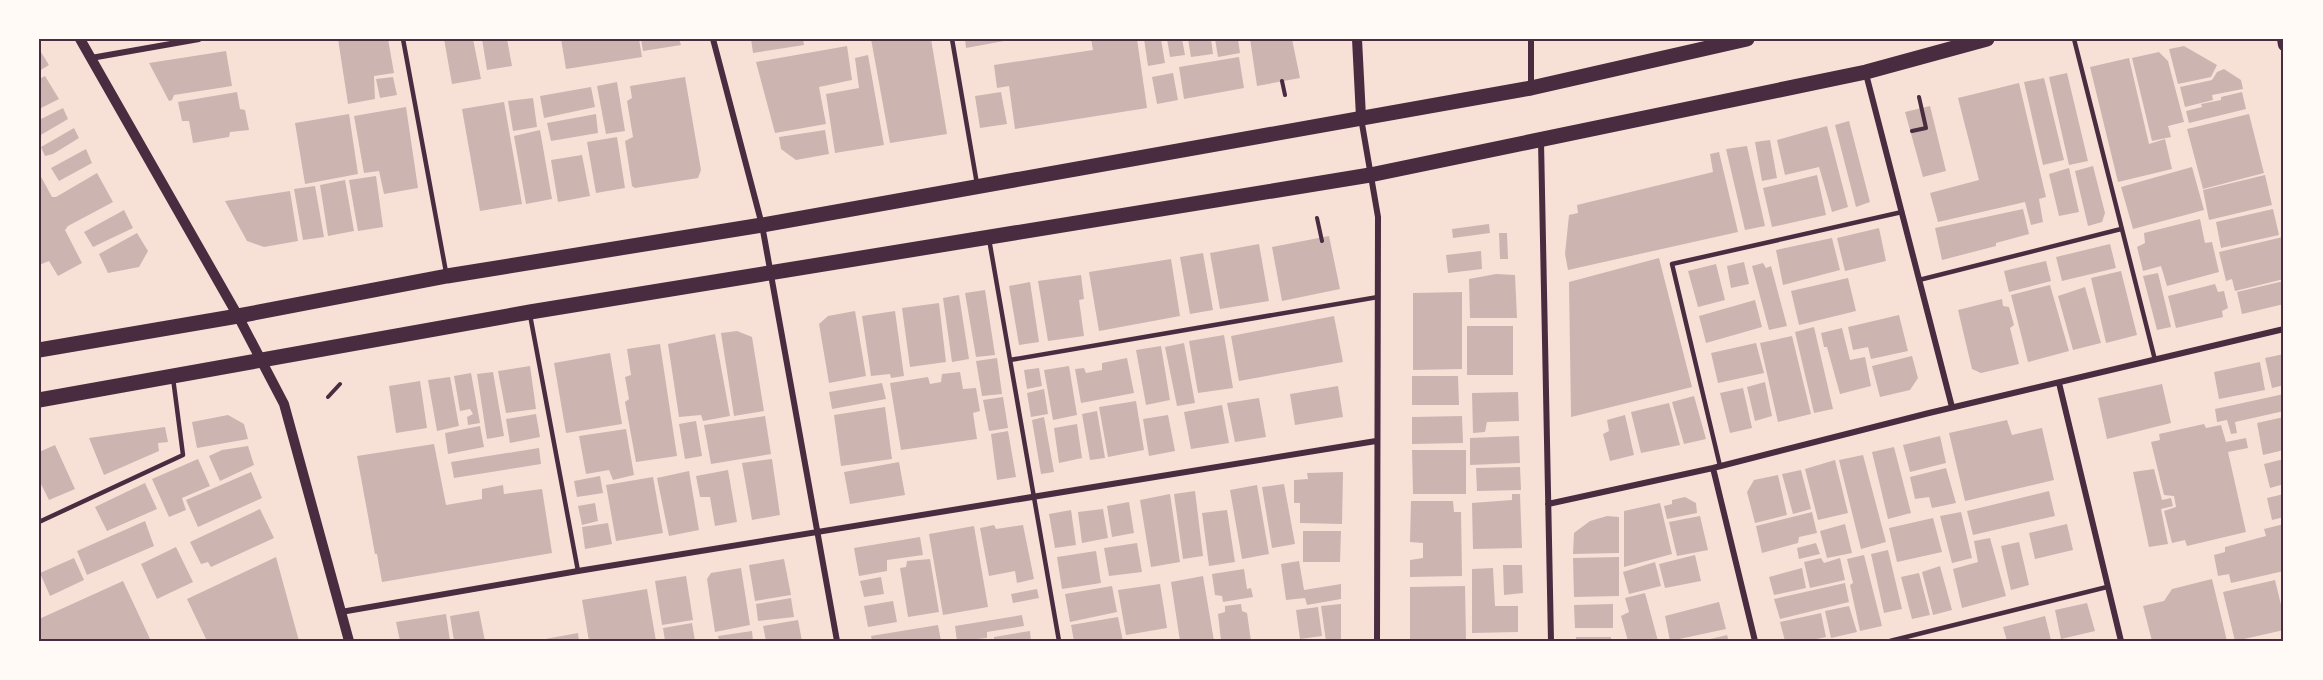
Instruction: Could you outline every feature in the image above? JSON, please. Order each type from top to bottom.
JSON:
[{"type":"main road","points":[[39,350],[238,316],[447,276],[762,225],[1532,88],[1747,39]]},
{"type":"main road","points":[[39,400],[530,312],[1370,175],[1866,72],[1987,39]]},
{"type":"main road","points":[[2283,39],[2284,45]]},
{"type":"street","points":[[81,39],[238,316],[284,404],[349,641]]},
{"type":"street","points":[[91,58],[199,39]]},
{"type":"street","points":[[713,39],[762,225],[837,641]]},
{"type":"street","points":[[1357,39],[1361,117],[1378,217],[1377,641]]},
{"type":"street","points":[[1531,39],[1532,88]]},
{"type":"street","points":[[1866,72],[1952,407]]},
{"type":"street","points":[[1541,141],[1551,641]]},
{"type":"street","points":[[1548,504],[1717,467],[1952,407],[2284,329]]},
{"type":"street","points":[[2059,383],[2121,641]]},
{"type":"street","points":[[341,612],[578,571],[1376,441]]},
{"type":"street","points":[[1717,467],[1755,641]]},
{"type":"lane","points":[[403,39],[447,276]]},
{"type":"lane","points":[[952,39],[977,187]]},
{"type":"lane","points":[[2074,39],[2155,360]]},
{"type":"lane","points":[[1717,467],[1672,264],[1902,212]]},
{"type":"lane","points":[[1919,280],[2121,230]]},
{"type":"lane","points":[[989,237],[1059,641]]},
{"type":"lane","points":[[1010,360],[1378,297]]},
{"type":"lane","points":[[530,312],[578,571]]},
{"type":"lane","points":[[39,522],[183,455],[173,377]]},
{"type":"lane","points":[[1890,641],[2107,587]]},
{"type":"path","points":[[1282,81],[1285,95]]},
{"type":"path","points":[[1912,131],[1926,128],[1919,96]]},
{"type":"path","points":[[1317,218],[1322,241]]},
{"type":"path","points":[[328,397],[340,384]]},
{"type":"building","points":[[338,39],[388,39],[394,73],[374,76],[375,99],[348,104]]},
{"type":"building","points":[[444,39],[473,39],[481,79],[452,84]]},
{"type":"building","points":[[482,39],[507,39],[512,66],[487,70]]},
{"type":"building","points":[[561,39],[639,39],[642,57],[566,69]]},
{"type":"building","points":[[641,39],[679,39],[681,45],[643,51]]},
{"type":"building","points":[[751,39],[803,39],[804,45],[753,53]]},
{"type":"building","points":[[871,39],[931,39],[947,134],[890,143]]},
{"type":"building","points":[[965,39],[1004,39],[1004,41],[966,48]]},
{"type":"building","points":[[1091,39],[1137,39],[1147,108],[1015,129],[1009,86],[997,88],[994,65],[1093,50]]},
{"type":"building","points":[[1144,39],[1161,39],[1165,63],[1148,66]]},
{"type":"building","points":[[1167,39],[1182,39],[1185,55],[1170,57]]},
{"type":"building","points":[[1188,39],[1211,39],[1213,54],[1191,57]]},
{"type":"building","points":[[1215,39],[1238,39],[1240,53],[1218,57]]},
{"type":"building","points":[[1250,39],[1292,39],[1300,78],[1257,86]]},
{"type":"building","points":[[847,46],[852,80],[819,87],[826,124],[775,133],[756,62]]},
{"type":"building","points":[[2184,46],[2217,65],[2211,77],[2178,84],[2169,49]]},
{"type":"building","points":[[39,49],[49,65],[39,71]]},
{"type":"building","points":[[226,51],[232,86],[174,95],[169,101],[149,63]]},
{"type":"building","points":[[2159,52],[2168,61],[2184,122],[2168,126],[2171,137],[2152,141],[2132,58]]},
{"type":"building","points":[[868,55],[884,145],[835,153],[826,94],[859,88],[855,58]]},
{"type":"building","points":[[1239,57],[1244,88],[1184,99],[1179,67]]},
{"type":"building","points":[[2129,58],[2149,144],[2165,139],[2172,169],[2118,182],[2090,67]]},
{"type":"building","points":[[2224,69],[2241,80],[2243,89],[2212,95],[2213,100],[2185,107],[2180,87],[2212,80],[2217,72]]},
{"type":"building","points":[[1173,73],[1178,100],[1157,104],[1152,77]]},
{"type":"building","points":[[2067,73],[2088,161],[2069,165],[2049,77]]},
{"type":"building","points":[[45,76],[59,99],[39,109],[39,79]]},
{"type":"building","points":[[393,77],[397,95],[380,98],[376,79]]},
{"type":"building","points":[[685,77],[701,170],[698,178],[635,188],[632,186],[625,141],[633,137],[627,101],[632,98],[630,86]]},
{"type":"building","points":[[2044,78],[2064,160],[2043,165],[2024,82]]},
{"type":"building","points":[[617,82],[625,131],[606,134],[597,86]]},
{"type":"building","points":[[2019,83],[2046,197],[2039,199],[2043,222],[2031,225],[2025,202],[1938,222],[1930,193],[1979,180],[1958,98]]},
{"type":"building","points":[[591,87],[595,107],[544,118],[540,96]]},
{"type":"building","points":[[237,92],[240,109],[245,110],[249,130],[230,132],[229,137],[193,143],[189,121],[182,121],[178,102]]},
{"type":"building","points":[[1001,92],[1007,124],[980,128],[975,96]]},
{"type":"building","points":[[2242,92],[2246,109],[2189,123],[2186,111],[2202,107],[2201,104],[2221,100],[2221,97]]},
{"type":"building","points":[[533,98],[537,127],[513,131],[508,101]]},
{"type":"building","points":[[504,102],[522,204],[480,211],[462,109]]},
{"type":"building","points":[[1930,106],[1946,171],[1923,177],[1905,112]]},
{"type":"building","points":[[406,107],[418,188],[384,194],[379,171],[364,173],[354,116]]},
{"type":"building","points":[[63,108],[68,119],[39,136],[39,120]]},
{"type":"building","points":[[349,114],[358,174],[305,184],[295,123]]},
{"type":"building","points":[[596,114],[598,133],[551,141],[547,123]]},
{"type":"building","points":[[2249,114],[2264,173],[2203,189],[2187,129]]},
{"type":"building","points":[[1849,121],[1870,202],[1856,207],[1835,125]]},
{"type":"building","points":[[1827,126],[1848,207],[1832,212],[1819,167],[1785,175],[1777,140]]},
{"type":"building","points":[[74,128],[79,138],[53,154],[45,156],[41,147]]},
{"type":"building","points":[[540,130],[552,199],[526,204],[514,136]]},
{"type":"building","points":[[825,130],[829,154],[796,160],[781,149],[779,137]]},
{"type":"building","points":[[617,137],[625,188],[596,193],[587,142]]},
{"type":"building","points":[[1770,140],[1777,178],[1762,181],[1755,142]]},
{"type":"building","points":[[1747,146],[1765,226],[1745,230],[1726,149]]},
{"type":"building","points":[[86,149],[92,163],[59,181],[51,168]]},
{"type":"building","points":[[1719,152],[1738,232],[1568,270],[1565,254],[1569,215],[1578,213],[1577,205],[1713,172],[1710,154]]},
{"type":"building","points":[[582,155],[590,196],[558,202],[551,160]]},
{"type":"building","points":[[2093,166],[2105,213],[2102,222],[2088,226],[2075,171]]},
{"type":"building","points":[[2192,167],[2204,210],[2133,229],[2121,187]]},
{"type":"building","points":[[2069,168],[2079,212],[2059,216],[2049,174]]},
{"type":"building","points":[[39,173],[52,197],[56,197],[97,173],[113,202],[68,226],[65,230],[82,263],[58,276],[49,261],[39,265]]},
{"type":"building","points":[[1817,175],[1826,215],[1772,227],[1763,188]]},
{"type":"building","points":[[2265,175],[2272,205],[2209,220],[2203,190]]},
{"type":"building","points":[[376,176],[383,227],[358,231],[349,180]]},
{"type":"building","points":[[345,180],[354,231],[328,236],[320,185]]},
{"type":"building","points":[[315,186],[324,237],[303,240],[294,189]]},
{"type":"building","points":[[290,191],[298,241],[264,247],[247,241],[225,201]]},
{"type":"building","points":[[2023,209],[2029,234],[1996,243],[1996,246],[1942,260],[1935,228]]},
{"type":"building","points":[[2273,209],[2279,235],[2221,248],[2216,222]]},
{"type":"building","points":[[124,210],[133,228],[93,247],[84,232]]},
{"type":"building","points":[[2200,219],[2205,243],[2212,242],[2219,272],[2167,286],[2161,266],[2143,271],[2137,247],[2145,243],[2144,233]]},
{"type":"building","points":[[1489,224],[1490,233],[1453,238],[1452,229]]},
{"type":"building","points":[[1879,228],[1886,261],[1845,271],[1837,238]]},
{"type":"building","points":[[137,233],[148,251],[139,267],[108,273],[99,254]]},
{"type":"building","points":[[1499,233],[1507,233],[1508,259],[1500,259]]},
{"type":"building","points":[[1329,236],[1340,289],[1282,301],[1272,247]]},
{"type":"building","points":[[2283,237],[2284,279],[2235,291],[2232,279],[2226,281],[2219,252]]},
{"type":"building","points":[[1832,238],[1840,270],[1783,285],[1776,250]]},
{"type":"building","points":[[1259,244],[1269,301],[1220,309],[1210,253]]},
{"type":"building","points":[[2110,244],[2116,268],[2062,281],[2056,257]]},
{"type":"building","points":[[1481,251],[1482,269],[1448,273],[1446,255]]},
{"type":"building","points":[[1203,253],[1213,310],[1190,314],[1180,257]]},
{"type":"building","points":[[1659,258],[1692,387],[1571,417],[1569,282]]},
{"type":"building","points":[[1171,259],[1180,316],[1099,331],[1089,272]]},
{"type":"building","points":[[2046,261],[2051,281],[2009,292],[2004,271]]},
{"type":"building","points":[[1744,262],[1749,284],[1731,288],[1727,266]]},
{"type":"building","points":[[1763,263],[1766,268],[1771,266],[1787,326],[1769,330],[1752,266]]},
{"type":"building","points":[[1716,264],[1725,300],[1698,307],[1688,271]]},
{"type":"building","points":[[2121,271],[2137,335],[2106,343],[2091,278]]},
{"type":"building","points":[[2158,273],[2171,327],[2157,330],[2143,276]]},
{"type":"building","points":[[1496,274],[1515,275],[1517,318],[1470,318],[1469,279]]},
{"type":"building","points":[[1081,275],[1084,299],[1079,300],[1084,336],[1048,341],[1038,281]]},
{"type":"building","points":[[1848,278],[1856,311],[1799,325],[1791,291]]},
{"type":"building","points":[[2284,281],[2284,304],[2242,314],[2237,292]]},
{"type":"building","points":[[1030,282],[1039,342],[1019,345],[1009,286]]},
{"type":"building","points":[[2215,284],[2218,292],[2224,291],[2228,308],[2222,311],[2223,317],[2176,328],[2168,296]]},
{"type":"building","points":[[2050,285],[2069,351],[2028,362],[2011,295]]},
{"type":"building","points":[[2085,287],[2101,343],[2073,350],[2058,296]]},
{"type":"building","points":[[985,290],[995,355],[976,357],[965,293]]},
{"type":"building","points":[[1462,292],[1462,369],[1413,370],[1413,293]]},
{"type":"building","points":[[959,295],[969,359],[952,362],[943,298]]},
{"type":"building","points":[[2002,299],[2003,306],[2009,307],[2014,325],[2010,328],[2019,364],[1981,373],[1972,369],[1958,310]]},
{"type":"building","points":[[1755,300],[1762,327],[1706,343],[1699,316]]},
{"type":"building","points":[[939,303],[946,362],[910,367],[902,308]]},
{"type":"building","points":[[855,311],[866,376],[829,383],[819,324],[828,316]]},
{"type":"building","points":[[895,311],[904,376],[891,378],[890,374],[871,376],[862,316]]},
{"type":"building","points":[[1899,315],[1908,351],[1871,359],[1868,347],[1853,350],[1848,327]]},
{"type":"building","points":[[1334,316],[1343,362],[1239,381],[1231,336]]},
{"type":"building","points":[[1467,326],[1513,326],[1513,375],[1467,375]]},
{"type":"building","points":[[1814,327],[1833,409],[1814,413],[1795,332]]},
{"type":"building","points":[[1842,328],[1850,360],[1865,357],[1871,386],[1840,394],[1821,333]]},
{"type":"building","points":[[737,331],[752,337],[764,411],[734,416],[721,333]]},
{"type":"building","points":[[715,334],[730,416],[703,421],[701,415],[679,417],[668,344]]},
{"type":"building","points":[[1224,335],[1233,388],[1198,393],[1189,341]]},
{"type":"building","points":[[1792,336],[1811,414],[1778,422],[1760,343]]},
{"type":"building","points":[[1184,343],[1195,403],[1177,406],[1165,347]]},
{"type":"building","points":[[1756,343],[1764,373],[1718,383],[1711,353]]},
{"type":"building","points":[[660,344],[677,456],[636,462],[625,402],[629,399],[625,377],[631,375],[627,349]]},
{"type":"building","points":[[1161,346],[1170,400],[1146,405],[1136,350]]},
{"type":"building","points":[[610,353],[622,424],[566,433],[554,363]]},
{"type":"building","points":[[2284,354],[2284,385],[2272,388],[2265,358]]},
{"type":"building","points":[[1912,356],[1918,378],[1910,390],[1880,397],[1872,366]]},
{"type":"building","points":[[997,358],[1002,394],[982,396],[976,361]]},
{"type":"building","points":[[1127,358],[1134,393],[1081,403],[1075,369],[1084,368],[1086,373],[1102,370],[1102,363]]},
{"type":"building","points":[[2260,362],[2265,390],[2219,399],[2214,372]]},
{"type":"building","points":[[530,366],[536,409],[506,413],[498,371]]},
{"type":"building","points":[[1069,366],[1077,415],[1053,420],[1044,370]]},
{"type":"building","points":[[1039,368],[1042,386],[1027,389],[1024,370]]},
{"type":"building","points":[[493,372],[504,436],[487,439],[477,374]]},
{"type":"building","points":[[960,372],[963,389],[976,388],[980,411],[973,413],[977,439],[901,450],[890,383],[928,377],[930,384],[941,382],[942,374]]},
{"type":"building","points":[[471,373],[480,423],[468,425],[467,417],[473,414],[470,409],[460,411],[454,376]]},
{"type":"building","points":[[1412,376],[1458,376],[1459,405],[1412,405]]},
{"type":"building","points":[[450,377],[459,426],[437,431],[428,380]]},
{"type":"building","points":[[420,381],[427,428],[396,433],[389,386]]},
{"type":"building","points":[[1765,382],[1772,416],[1755,421],[1747,387]]},
{"type":"building","points":[[882,383],[886,399],[832,409],[829,392]]},
{"type":"building","points":[[2162,384],[2171,423],[2107,439],[2098,398]]},
{"type":"building","points":[[1338,386],[1343,417],[1295,425],[1290,394]]},
{"type":"building","points":[[1743,388],[1752,428],[1730,433],[1720,393]]},
{"type":"building","points":[[1044,389],[1048,414],[1031,417],[1027,393]]},
{"type":"building","points":[[1518,392],[1519,421],[1487,422],[1485,432],[1473,433],[1472,393]]},
{"type":"building","points":[[2284,394],[2284,411],[2235,422],[2237,433],[2231,434],[2227,420],[2217,422],[2215,409]]},
{"type":"building","points":[[1694,396],[1706,439],[1684,444],[1672,402]]},
{"type":"building","points":[[1003,397],[1008,428],[989,431],[983,400]]},
{"type":"building","points":[[1259,398],[1266,437],[1235,442],[1227,403]]},
{"type":"building","points":[[1136,401],[1144,450],[1108,457],[1099,407]]},
{"type":"building","points":[[1669,403],[1680,445],[1641,453],[1631,412]]},
{"type":"building","points":[[1222,405],[1229,443],[1191,449],[1184,412]]},
{"type":"building","points":[[885,407],[892,459],[841,466],[834,415]]},
{"type":"building","points":[[1097,411],[1105,458],[1090,460],[1082,414]]},
{"type":"building","points":[[536,414],[540,437],[510,443],[506,419]]},
{"type":"building","points":[[228,415],[244,424],[248,439],[197,448],[192,422]]},
{"type":"building","points":[[1168,415],[1175,451],[1149,456],[1143,419]]},
{"type":"building","points":[[1625,415],[1634,455],[1610,461],[1603,434],[1609,431],[1607,420]]},
{"type":"building","points":[[765,416],[771,454],[711,464],[704,425]]},
{"type":"building","points":[[1462,416],[1463,443],[1412,444],[1412,417]]},
{"type":"building","points":[[1044,417],[1054,472],[1041,474],[1032,420]]},
{"type":"building","points":[[2284,417],[2284,450],[2263,455],[2257,423]]},
{"type":"building","points":[[2007,420],[2012,435],[2042,428],[2054,480],[1965,501],[1949,433]]},
{"type":"building","points":[[696,421],[702,456],[685,459],[679,424]]},
{"type":"building","points":[[1077,424],[1082,458],[1059,463],[1054,428]]},
{"type":"building","points":[[2204,424],[2206,428],[2221,425],[2226,442],[2246,438],[2248,448],[2228,452],[2246,532],[2187,546],[2185,540],[2172,543],[2164,511],[2176,507],[2174,496],[2164,495],[2151,442],[2160,440],[2159,434]]},
{"type":"building","points":[[480,426],[484,447],[448,454],[445,433]]},
{"type":"building","points":[[165,427],[168,442],[158,443],[159,451],[104,475],[89,438]]},
{"type":"building","points":[[626,429],[634,475],[613,480],[609,470],[586,474],[579,436]]},
{"type":"building","points":[[1008,431],[1016,477],[997,480],[991,434]]},
{"type":"building","points":[[1519,436],[1520,463],[1470,465],[1470,438]]},
{"type":"building","points":[[1940,436],[1946,463],[1910,472],[1903,445]]},
{"type":"building","points":[[434,444],[446,505],[482,499],[482,489],[503,485],[504,494],[542,489],[552,553],[382,582],[357,456]]},
{"type":"building","points":[[55,445],[75,489],[49,500],[39,480],[39,452]]},
{"type":"building","points":[[248,446],[254,465],[220,481],[209,456],[222,450]]},
{"type":"building","points":[[1894,447],[1911,513],[1888,519],[1872,452]]},
{"type":"building","points":[[539,448],[541,464],[454,478],[451,462]]},
{"type":"building","points":[[1412,450],[1466,450],[1466,494],[1413,494]]},
{"type":"building","points":[[1863,455],[1886,542],[1861,549],[1839,460]]},
{"type":"building","points":[[198,459],[210,486],[182,498],[186,510],[169,517],[152,479]]},
{"type":"building","points":[[772,459],[780,515],[752,520],[742,463]]},
{"type":"building","points":[[2284,459],[2284,484],[2270,488],[2264,464]]},
{"type":"building","points":[[1835,460],[1848,513],[1818,520],[1805,469]]},
{"type":"building","points":[[899,462],[905,495],[850,504],[844,472]]},
{"type":"building","points":[[1520,467],[1521,490],[1477,491],[1476,468]]},
{"type":"building","points":[[1946,468],[1956,503],[1932,508],[1929,497],[1915,499],[1910,477]]},
{"type":"building","points":[[2154,469],[2162,500],[2171,498],[2173,506],[2161,509],[2168,544],[2149,547],[2133,472]]},
{"type":"building","points":[[728,470],[737,522],[715,526],[710,497],[700,497],[696,476]]},
{"type":"building","points":[[1801,470],[1811,509],[1793,514],[1782,474]]},
{"type":"building","points":[[689,471],[699,530],[669,536],[657,478]]},
{"type":"building","points":[[251,472],[262,498],[198,527],[186,500]]},
{"type":"building","points":[[1343,472],[1342,524],[1300,523],[1300,503],[1294,503],[1294,480],[1308,479],[1307,473]]},
{"type":"building","points":[[1778,475],[1787,515],[1755,523],[1747,492],[1754,480]]},
{"type":"building","points":[[600,476],[603,493],[577,497],[574,481]]},
{"type":"building","points":[[653,477],[663,533],[616,541],[606,485]]},
{"type":"building","points":[[145,483],[157,509],[107,531],[95,507]]},
{"type":"building","points":[[1284,484],[1295,544],[1272,548],[1262,487]]},
{"type":"building","points":[[1257,485],[1269,554],[1242,559],[1230,490]]},
{"type":"building","points":[[1195,491],[1203,556],[1183,559],[1174,494]]},
{"type":"building","points":[[2049,491],[2055,516],[1973,535],[1967,511]]},
{"type":"building","points":[[1170,494],[1180,562],[1151,567],[1140,500]]},
{"type":"building","points":[[1512,494],[1520,494],[1522,548],[1473,549],[1472,503],[1512,500]]},
{"type":"building","points":[[2284,494],[2284,517],[2272,520],[2267,498]]},
{"type":"building","points":[[1685,497],[1696,503],[1697,513],[1667,519],[1664,506],[1672,504],[1672,500]]},
{"type":"building","points":[[1411,501],[1453,501],[1454,512],[1461,512],[1462,576],[1410,577],[1410,560],[1423,558],[1423,543],[1410,542]]},
{"type":"building","points":[[1129,502],[1134,533],[1112,537],[1107,506]]},
{"type":"building","points":[[595,503],[598,521],[582,525],[578,506]]},
{"type":"building","points":[[1660,503],[1672,554],[1624,567],[1624,511]]},
{"type":"building","points":[[260,509],[274,538],[211,567],[208,562],[201,564],[190,542]]},
{"type":"building","points":[[1103,509],[1108,538],[1082,543],[1078,512]]},
{"type":"building","points":[[1071,510],[1076,545],[1055,548],[1049,514]]},
{"type":"building","points":[[1227,510],[1235,562],[1209,566],[1202,513]]},
{"type":"building","points":[[1812,512],[1817,533],[1799,537],[1798,543],[1762,553],[1756,526]]},
{"type":"building","points":[[1961,512],[1972,558],[1952,563],[1940,516]]},
{"type":"building","points":[[1607,516],[1619,517],[1619,553],[1573,554],[1574,533],[1590,521]]},
{"type":"building","points":[[1700,516],[1708,550],[1677,556],[1669,522]]},
{"type":"building","points":[[1933,518],[1942,552],[1897,562],[1889,528]]},
{"type":"building","points":[[145,521],[154,546],[87,575],[77,551]]},
{"type":"building","points":[[608,523],[612,544],[585,549],[582,527]]},
{"type":"building","points":[[1845,524],[1852,553],[1827,558],[1820,531]]},
{"type":"building","points":[[2067,524],[2073,550],[2035,559],[2029,533]]},
{"type":"building","points":[[2284,524],[2284,571],[2231,583],[2229,574],[2218,576],[2214,555],[2225,552],[2225,547],[2266,536],[2264,529]]},
{"type":"building","points":[[994,525],[996,529],[1023,525],[1034,579],[1017,583],[1015,571],[989,576],[980,528]]},
{"type":"building","points":[[974,526],[988,607],[943,615],[929,534]]},
{"type":"building","points":[[1303,531],[1341,531],[1340,562],[1303,562]]},
{"type":"building","points":[[920,537],[923,555],[887,560],[887,571],[859,576],[854,548]]},
{"type":"building","points":[[1990,538],[2006,596],[1962,608],[1953,569],[1978,562],[1974,541]]},
{"type":"building","points":[[2019,542],[2029,585],[2011,590],[2001,546]]},
{"type":"building","points":[[1137,543],[1142,572],[1109,576],[1104,548]]},
{"type":"building","points":[[1816,543],[1820,554],[1799,559],[1797,548]]},
{"type":"building","points":[[176,547],[193,582],[157,599],[141,564]]},
{"type":"building","points":[[1888,550],[1902,609],[1884,613],[1871,554]]},
{"type":"building","points":[[1096,551],[1101,583],[1062,589],[1057,557]]},
{"type":"building","points":[[1695,555],[1701,581],[1665,588],[1659,564]]},
{"type":"building","points":[[1864,555],[1882,626],[1860,631],[1847,559]]},
{"type":"building","points":[[276,557],[299,641],[207,641],[187,599]]},
{"type":"building","points":[[1619,557],[1619,596],[1574,597],[1573,558]]},
{"type":"building","points":[[74,558],[84,580],[50,596],[40,573]]},
{"type":"building","points":[[1821,558],[1824,563],[1840,558],[1845,580],[1810,588],[1804,562]]},
{"type":"building","points":[[784,559],[791,595],[755,601],[749,565]]},
{"type":"building","points":[[930,559],[939,612],[908,617],[900,568],[906,567],[907,561]]},
{"type":"building","points":[[1299,561],[1304,590],[1341,584],[1341,599],[1307,605],[1305,598],[1286,600],[1281,564]]},
{"type":"building","points":[[1655,562],[1661,586],[1629,594],[1623,572]]},
{"type":"building","points":[[1503,565],[1522,565],[1523,593],[1504,595]]},
{"type":"building","points":[[1940,566],[1952,610],[1933,615],[1922,572]]},
{"type":"building","points":[[741,568],[750,625],[715,632],[707,579],[711,573]]},
{"type":"building","points":[[1493,568],[1495,606],[1518,606],[1518,632],[1472,633],[1472,569]]},
{"type":"building","points":[[1802,568],[1806,588],[1774,595],[1769,577]]},
{"type":"building","points":[[1244,569],[1247,589],[1251,588],[1253,597],[1223,602],[1222,596],[1215,595],[1212,574]]},
{"type":"building","points":[[1919,573],[1930,615],[1912,619],[1901,577]]},
{"type":"building","points":[[686,576],[693,620],[662,625],[655,581]]},
{"type":"building","points":[[1203,576],[1214,641],[1180,641],[1171,582]]},
{"type":"building","points":[[881,577],[884,594],[864,597],[860,581]]},
{"type":"building","points":[[2212,579],[2227,641],[2152,641],[2143,606],[2164,601],[2172,589]]},
{"type":"building","points":[[2275,580],[2284,617],[2284,630],[2235,641],[2223,592]]},
{"type":"building","points":[[123,581],[151,641],[39,641],[39,619]]},
{"type":"building","points":[[1845,583],[1849,602],[1780,619],[1774,599]]},
{"type":"building","points":[[1160,584],[1167,628],[1126,635],[1118,590]]},
{"type":"building","points":[[1112,586],[1117,612],[1070,622],[1065,594]]},
{"type":"building","points":[[1465,586],[1466,641],[1410,641],[1410,587]]},
{"type":"building","points":[[647,589],[656,641],[589,641],[582,600]]},
{"type":"building","points":[[1037,589],[1039,598],[1013,603],[1011,594]]},
{"type":"building","points":[[1645,593],[1658,641],[1628,641],[1621,616],[1629,612],[1625,598]]},
{"type":"building","points":[[791,598],[794,617],[758,621],[756,604]]},
{"type":"building","points":[[893,601],[897,622],[868,627],[864,606]]},
{"type":"building","points":[[1719,602],[1726,629],[1670,641],[1665,616]]},
{"type":"building","points":[[2087,603],[2095,631],[2061,639],[2055,610]]},
{"type":"building","points":[[1241,604],[1242,611],[1247,613],[1251,641],[1221,641],[1218,614],[1225,612],[1225,606]]},
{"type":"building","points":[[1341,604],[1341,641],[1326,641],[1321,606]]},
{"type":"building","points":[[1613,604],[1613,628],[1575,628],[1574,605]]},
{"type":"building","points":[[1849,606],[1857,632],[1831,638],[1825,611]]},
{"type":"building","points":[[1318,607],[1322,636],[1300,639],[1296,610]]},
{"type":"building","points":[[479,611],[485,641],[454,641],[450,616]]},
{"type":"building","points":[[1821,613],[1826,637],[1807,641],[1785,641],[1780,622]]},
{"type":"building","points":[[446,614],[450,641],[400,641],[396,622]]},
{"type":"building","points":[[1022,615],[1024,626],[987,632],[987,638],[957,641],[955,626]]},
{"type":"building","points":[[2045,616],[2051,640],[2007,641],[2003,627]]},
{"type":"building","points":[[1118,617],[1123,641],[1074,641],[1071,625]]},
{"type":"building","points":[[798,620],[802,641],[766,641],[763,626]]},
{"type":"building","points":[[692,623],[695,641],[665,641],[663,628]]},
{"type":"building","points":[[938,625],[941,641],[872,641],[871,636]]},
{"type":"building","points":[[752,631],[753,641],[719,641],[718,636]]},
{"type":"building","points":[[1030,631],[1031,641],[994,641],[994,637]]},
{"type":"building","points":[[578,633],[579,641],[540,641],[540,640]]},
{"type":"building","points":[[1727,635],[1729,641],[1706,641],[1706,640]]},
{"type":"building","points":[[1576,637],[1611,637],[1611,641],[1576,641]]}]
